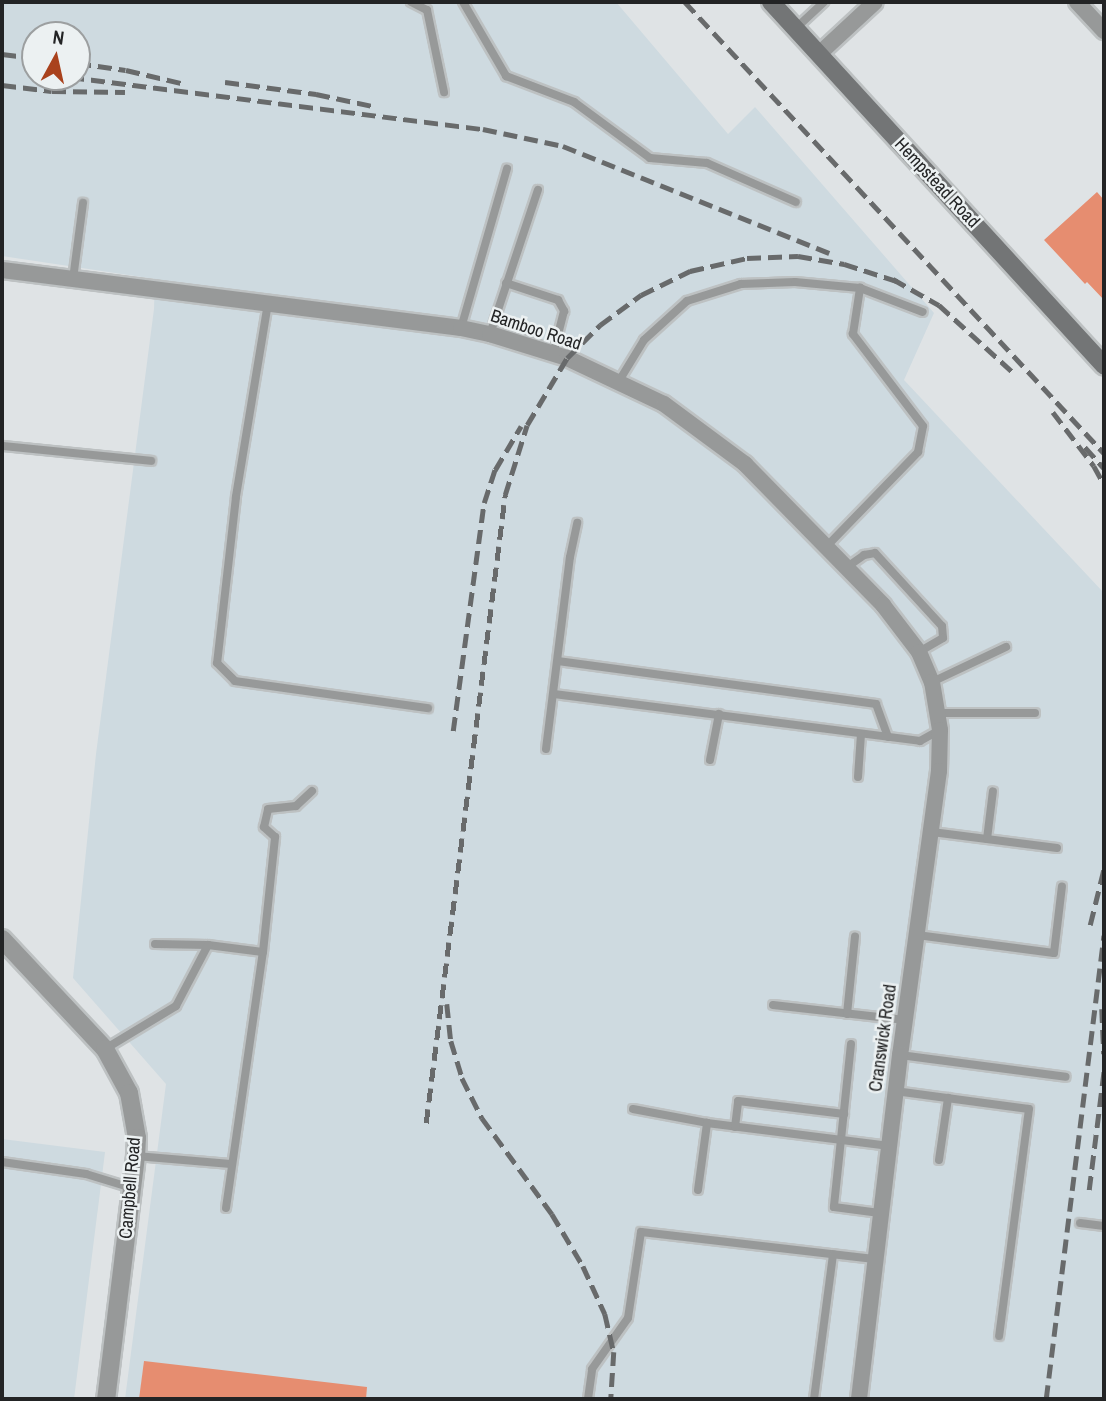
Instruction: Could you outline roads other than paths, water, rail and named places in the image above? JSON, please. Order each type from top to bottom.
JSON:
[{"type":"main road","name":"Hempstead Road","points":[[771,2],[1103,360]]},
{"type":"street","points":[[819,54],[875,2]]},
{"type":"street","points":[[1077,2],[1104,31]]},
{"type":"street","name":"Bamboo Road","points":[[2,270],[461,328],[490,334],[553,354],[619,381],[664,404],[745,464],[883,604],[919,652],[932,682]]},
{"type":"street","name":"Cranswick Road","points":[[859,1399],[895,1091],[939,771],[940,730],[932,682]]},
{"type":"street","name":"Campbell Road","points":[[2,939],[105,1049],[129,1093],[137,1138],[136,1156],[106,1399]]},
{"type":"lane","points":[[411,2],[427,10],[444,92]]},
{"type":"lane","points":[[463,2],[506,76],[574,102],[650,158],[707,163],[796,202]]},
{"type":"lane","points":[[795,29],[824,2]]},
{"type":"lane","points":[[461,328],[506,169]]},
{"type":"lane","points":[[490,334],[538,190]]},
{"type":"lane","points":[[73,279],[83,202]]},
{"type":"lane","points":[[619,381],[644,340],[687,301],[741,284],[795,282],[860,288],[923,312]]},
{"type":"lane","points":[[506,283],[558,300],[564,311],[553,354]]},
{"type":"lane","points":[[827,545],[918,452],[923,426],[853,334],[860,288]]},
{"type":"lane","points":[[268,303],[236,498],[217,663],[235,681],[428,708]]},
{"type":"lane","points":[[2,446],[151,461]]},
{"type":"lane","points":[[546,749],[577,523]]},
{"type":"lane","points":[[848,567],[864,555],[875,553],[942,626],[943,638],[919,652]]},
{"type":"lane","points":[[932,682],[1006,647]]},
{"type":"lane","points":[[558,661],[876,704],[888,737]]},
{"type":"lane","points":[[554,694],[920,741],[940,730]]},
{"type":"lane","points":[[937,713],[1035,713]]},
{"type":"lane","points":[[710,760],[719,714]]},
{"type":"lane","points":[[858,777],[861,734]]},
{"type":"lane","points":[[226,1208],[263,952],[275,837],[264,827],[268,809],[296,806],[312,791]]},
{"type":"lane","points":[[987,839],[993,791]]},
{"type":"lane","points":[[932,832],[1057,848]]},
{"type":"lane","points":[[917,935],[1054,953],[1062,886]]},
{"type":"lane","points":[[847,1014],[855,936]]},
{"type":"lane","points":[[155,944],[208,945],[263,952]]},
{"type":"lane","points":[[105,1049],[176,1006],[208,945]]},
{"type":"lane","points":[[773,1005],[905,1020]]},
{"type":"lane","points":[[851,1044],[834,1207],[880,1213]]},
{"type":"lane","points":[[900,1055],[1066,1077]]},
{"type":"lane","points":[[895,1091],[1029,1109],[999,1336]]},
{"type":"lane","points":[[939,1160],[948,1098]]},
{"type":"lane","points":[[734,1127],[738,1101],[844,1114]]},
{"type":"lane","points":[[633,1109],[706,1123],[888,1146]]},
{"type":"lane","points":[[698,1190],[706,1123]]},
{"type":"lane","points":[[136,1156],[231,1164]]},
{"type":"lane","points":[[2,1163],[86,1174],[132,1188]]},
{"type":"lane","points":[[1080,1223],[1104,1226]]},
{"type":"lane","points":[[588,1399],[592,1369],[628,1318],[641,1232],[874,1259]]},
{"type":"lane","points":[[814,1399],[833,1254]]},
{"type":"railway","points":[[685,2],[1104,453]]},
{"type":"railway","points":[[2,54],[21,56]]},
{"type":"railway","points":[[91,65],[181,83]]},
{"type":"railway","points":[[91,80],[483,129],[563,146],[834,255]]},
{"type":"railway","points":[[225,82],[316,94],[377,107]]},
{"type":"railway","points":[[2,85],[52,91],[125,92]]},
{"type":"railway","points":[[426,1123],[505,495],[527,425],[567,358],[600,325],[641,295],[690,271],[747,258],[798,256],[844,264],[900,282]]},
{"type":"railway","points":[[893,279],[939,305],[1016,375]]},
{"type":"railway","points":[[1053,412],[1094,466],[1104,484]]},
{"type":"railway","points":[[453,731],[484,503],[495,470],[521,426]]},
{"type":"railway","points":[[1085,447],[1104,468]]},
{"type":"railway","points":[[1090,925],[1104,868]]},
{"type":"railway","points":[[1046,1399],[1104,936]]},
{"type":"railway","points":[[447,1004],[451,1041],[462,1078],[482,1118],[552,1214],[583,1266],[605,1314],[614,1352],[611,1399]]},
{"type":"railway","points":[[1102,1009],[1104,1054]]},
{"type":"railway","points":[[1089,1190],[1104,1070]]}]
